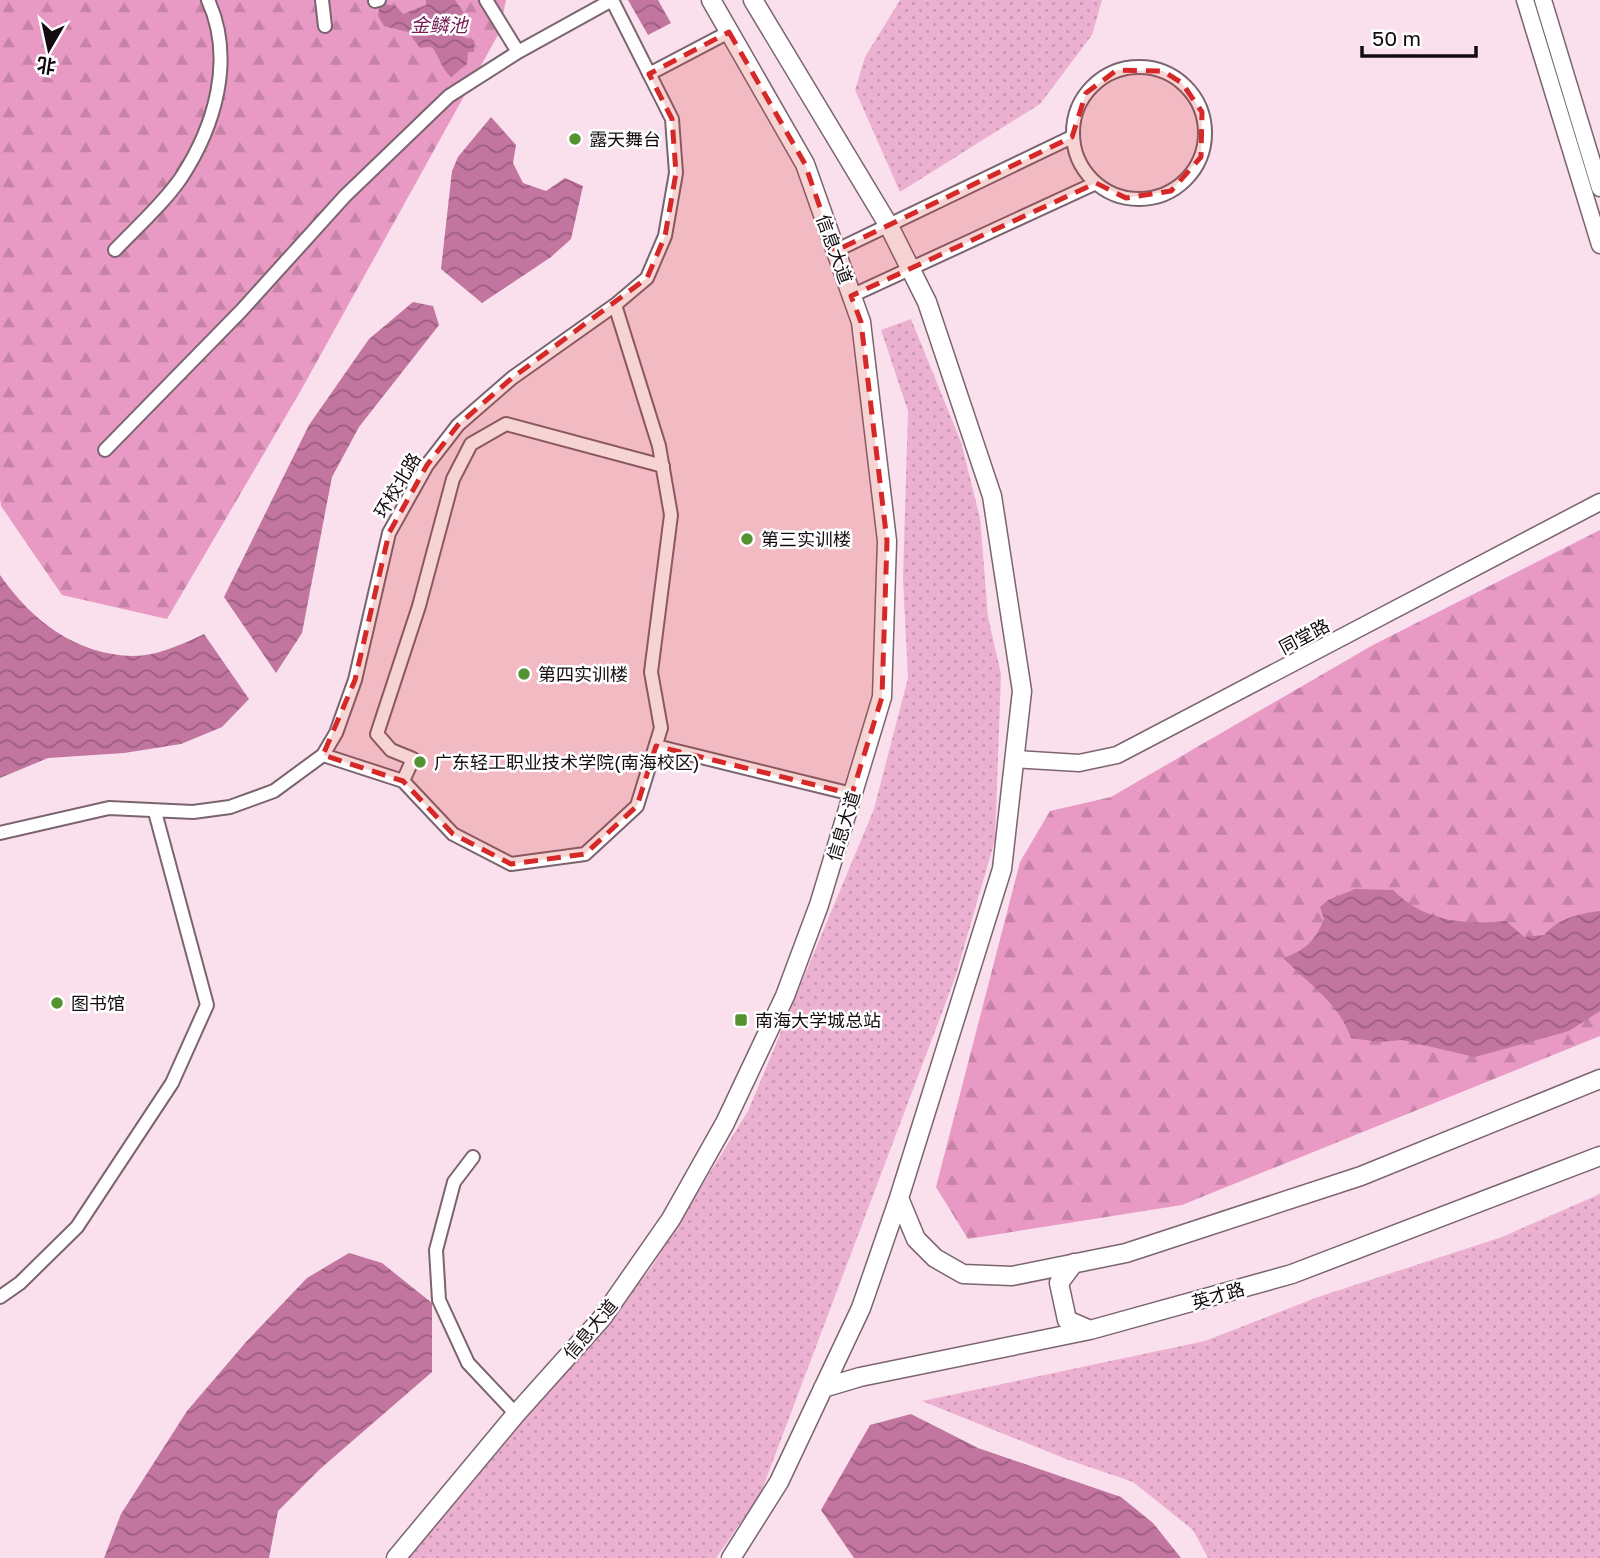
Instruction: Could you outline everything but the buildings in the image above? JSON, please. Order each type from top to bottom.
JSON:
[{"type":"main road","name":"信息大道","points":[[396,1558],[516,1414],[602,1318],[671,1219],[725,1124],[785,996],[819,905],[882,697],[887,541],[861,322],[805,164],[711,0]]},
{"type":"main road","points":[[731,1558],[779,1482],[861,1308],[900,1198],[1002,869],[1022,691],[992,496],[926,302],[889,226],[754,0]]},
{"type":"main road","points":[[900,1198],[916,1239],[935,1258],[963,1274],[1012,1276],[1126,1252],[1361,1177],[1600,1079]]},
{"type":"main road","name":"英才路","points":[[823,1388],[860,1377],[1090,1330],[1293,1274],[1600,1156]]},
{"type":"main road","points":[[1074,1263],[1059,1283],[1063,1306],[1067,1320],[1090,1330]]},
{"type":"street","points":[[116,250],[180,179],[208,126],[221,82],[219,23],[208,0]]},
{"type":"street","points":[[321,0],[326,26]]},
{"type":"street","points":[[486,0],[518,52]]},
{"type":"street","points":[[105,450],[242,310],[345,196],[439,105],[518,52],[612,0]]},
{"type":"street","name":"环校北路","points":[[0,834],[109,808],[192,812],[230,807],[274,791],[323,755],[336,733],[355,680],[389,533],[427,465],[458,425],[512,378],[615,305],[647,278],[665,236],[676,173],[672,119],[612,0]]},
{"type":"street","points":[[1525,0],[1600,245]]},
{"type":"street","points":[[1543,0],[1600,188]]},
{"type":"street","points":[[649,74],[729,32]]},
{"type":"street","points":[[1140,67],[1163,71],[1182,83],[1197,101],[1205,134],[1201,157],[1189,176],[1171,191],[1149,198],[1126,198],[1109,192],[1096,183],[1078,159],[1072,137],[1075,114],[1086,93],[1102,77],[1117,70],[1140,67]]},
{"type":"street","points":[[835,251],[1072,137]]},
{"type":"street","points":[[851,296],[1096,183]]},
{"type":"street","points":[[323,755],[403,781],[453,834],[511,864],[585,854],[637,806],[661,728],[651,672],[671,515],[659,446],[615,305]]},
{"type":"street","points":[[403,781],[412,759],[391,750],[377,734],[419,606],[453,479],[471,444],[506,424],[663,466]]},
{"type":"street","name":"同堂路","points":[[1014,759],[1079,762],[1117,755],[1600,502]]},
{"type":"street","points":[[656,746],[852,794]]},
{"type":"street","points":[[0,1297],[20,1283],[77,1227],[172,1083],[207,1005],[155,812]]},
{"type":"street","points":[[473,1157],[454,1182],[436,1250],[439,1300],[468,1363],[516,1414]]},
{"type":"highlighted area","points":[[729,32],[805,164],[835,251],[1072,137],[1086,93],[1117,70],[1163,71],[1182,83],[1202,112],[1201,157],[1171,191],[1126,198],[1096,183],[851,296],[861,322],[887,541],[882,697],[852,794],[656,746],[637,806],[585,854],[511,864],[453,834],[403,781],[323,755],[355,680],[389,533],[427,465],[458,425],[512,378],[647,278],[665,236],[676,173],[672,119],[649,74]]},
{"type":"shaded area","points":[[900,0],[1102,0],[1092,35],[1040,104],[900,192],[855,90],[865,57]]},
{"type":"shaded area","points":[[911,319],[961,442],[980,518],[988,617],[1001,674],[995,840],[955,978],[760,1495],[716,1558],[409,1558],[651,1268],[748,1111],[874,809],[908,678],[903,578],[908,411],[881,330]]},
{"type":"shaded area","points":[[1600,1194],[1600,1558],[1208,1558],[1193,1530],[1133,1482],[1066,1459],[922,1401],[1205,1341],[1318,1297],[1502,1237]]},
{"type":"green space","points":[[0,0],[506,0],[499,33],[300,392],[167,619],[62,595],[1,506]]},
{"type":"green space","points":[[1600,530],[1600,1036],[1182,1205],[968,1239],[936,1187],[1020,862],[1050,811],[1111,797],[1373,645]]},
{"type":"water","name":"金鳞池","points":[[426,0],[455,0],[464,13],[460,36],[474,40],[474,52],[468,52],[467,64],[451,77],[431,46],[420,48],[408,32],[384,26],[378,16],[379,9],[384,4],[396,6],[403,14],[426,5]]},
{"type":"water","points":[[628,0],[658,0],[671,23],[648,35]]},
{"type":"water","points":[[491,117],[516,145],[513,163],[523,183],[546,191],[565,178],[583,186],[571,239],[551,257],[482,303],[441,269],[452,171],[458,157]]},
{"type":"water","points":[[413,302],[433,306],[439,325],[359,427],[332,477],[302,633],[276,673],[224,597],[309,425],[369,339]]},
{"type":"water","points":[[0,575],[41,620],[74,642],[93,649],[133,656],[151,654],[204,634],[249,699],[222,727],[181,744],[124,753],[48,758],[0,778]]},
{"type":"water","points":[[1355,889],[1393,890],[1418,909],[1446,919],[1506,921],[1524,937],[1544,935],[1556,924],[1569,918],[1600,911],[1600,1011],[1569,1031],[1475,1057],[1402,1040],[1379,1042],[1351,1038],[1331,1004],[1283,958],[1298,952],[1313,939],[1324,919],[1320,907],[1328,900]]},
{"type":"water","points":[[349,1253],[382,1263],[432,1303],[432,1372],[320,1469],[278,1511],[269,1558],[104,1558],[121,1514],[187,1411],[246,1342],[307,1278]]},
{"type":"water","points":[[911,1414],[978,1448],[1121,1497],[1153,1523],[1181,1558],[854,1558],[821,1510],[870,1425]]},
{"type":"place","name":"露天舞台","points":[[575,139]]},
{"type":"place","name":"第三实训楼","points":[[747,539]]},
{"type":"place","name":"第四实训楼","points":[[524,674]]},
{"type":"place","name":"广东轻工职业技术学院(南海校区)","points":[[420,762]]},
{"type":"place","name":"图书馆","points":[[57,1003]]},
{"type":"place","name":"南海大学城总站","points":[[741,1020]]}]
